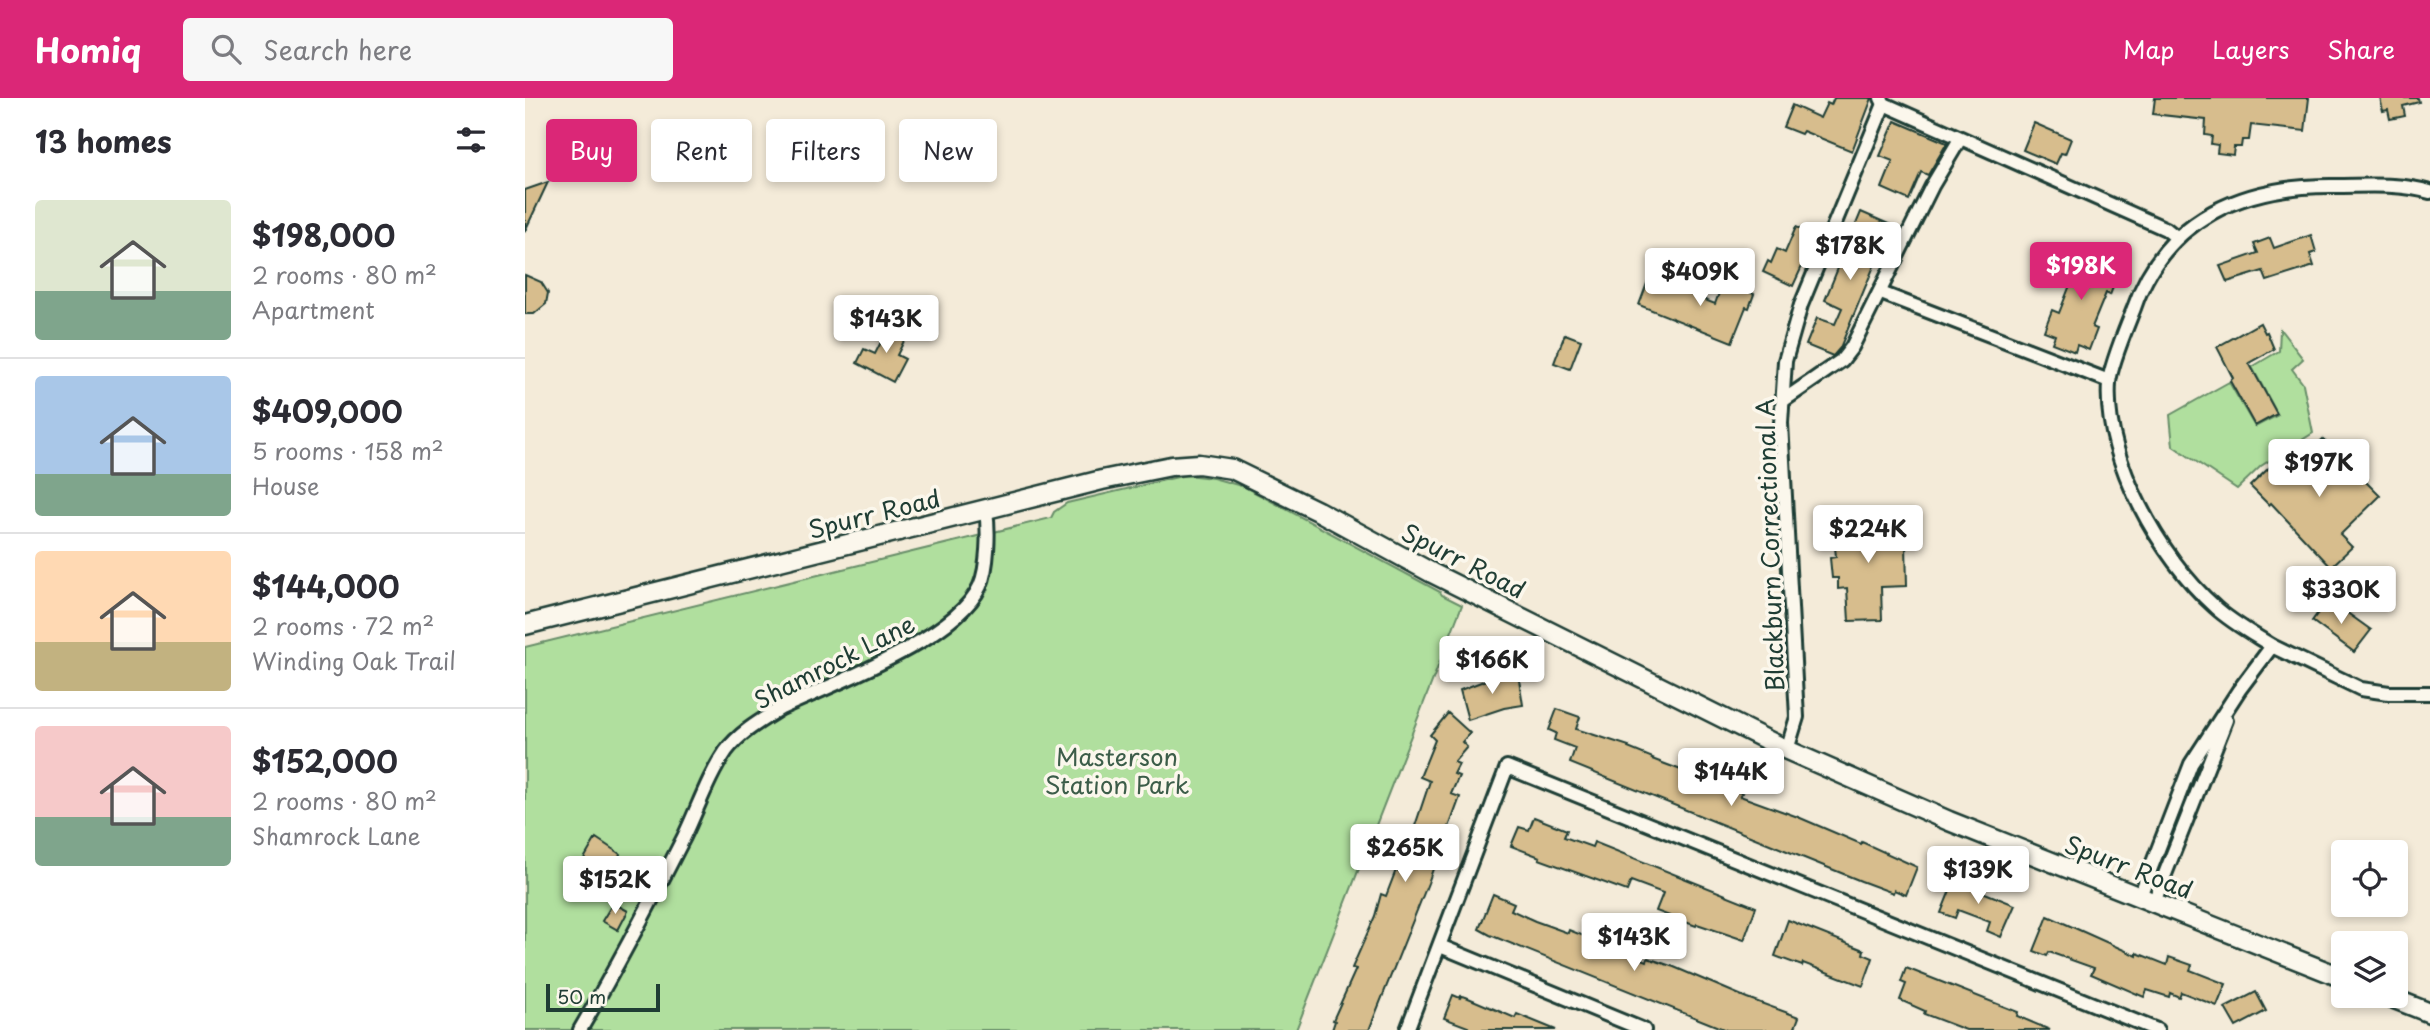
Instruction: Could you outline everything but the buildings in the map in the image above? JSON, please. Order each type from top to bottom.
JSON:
[{"type":"street","points":[[1882,101],[1960,139],[2166,229],[2176,237]]},
{"type":"street","name":"Blackburn Correctional A","points":[[1787,750],[1797,717],[1780,423],[1784,400],[1784,361],[1801,305],[1882,101]]},
{"type":"street","points":[[1784,400],[1842,360],[1852,347],[1932,186],[1960,139]]},
{"type":"street","points":[[2430,192],[2410,186],[2286,188],[2257,194],[2223,206],[2196,221],[2176,237],[2140,288],[2109,381],[2111,417],[2131,488],[2165,551],[2190,583],[2217,609],[2272,646],[2361,689],[2389,693],[2430,693]]},
{"type":"street","points":[[1881,293],[2109,381]]},
{"type":"street","name":"Spurr Road","points":[[525,625],[1102,481],[1199,464],[1232,469],[1318,511],[1432,573],[1787,750],[1949,821],[2331,973]]},
{"type":"street","name":"Shamrock Lane","points":[[580,1030],[632,937],[715,769],[728,749],[759,721],[781,708],[918,643],[959,615],[980,586],[986,556],[986,511]]},
{"type":"street","points":[[2147,899],[2190,764],[2272,646]]},
{"type":"street","points":[[1407,1030],[1507,767],[2157,1030]]},
{"type":"street","points":[[1440,946],[1644,1030]]},
{"type":"street","points":[[2408,1004],[2430,1013]]},
{"type":"green space","points":[[2280,329],[2303,359],[2292,369],[2303,384],[2313,433],[2261,466],[2237,489],[2173,446],[2170,415],[2229,382],[2255,427],[2278,415],[2252,367],[2279,351]]},
{"type":"green space","name":"Masterson Station Park","points":[[1186,475],[1213,478],[1245,487],[1462,605],[1296,1030],[525,1030],[525,647],[1051,518],[1054,512],[1067,503]]}]
